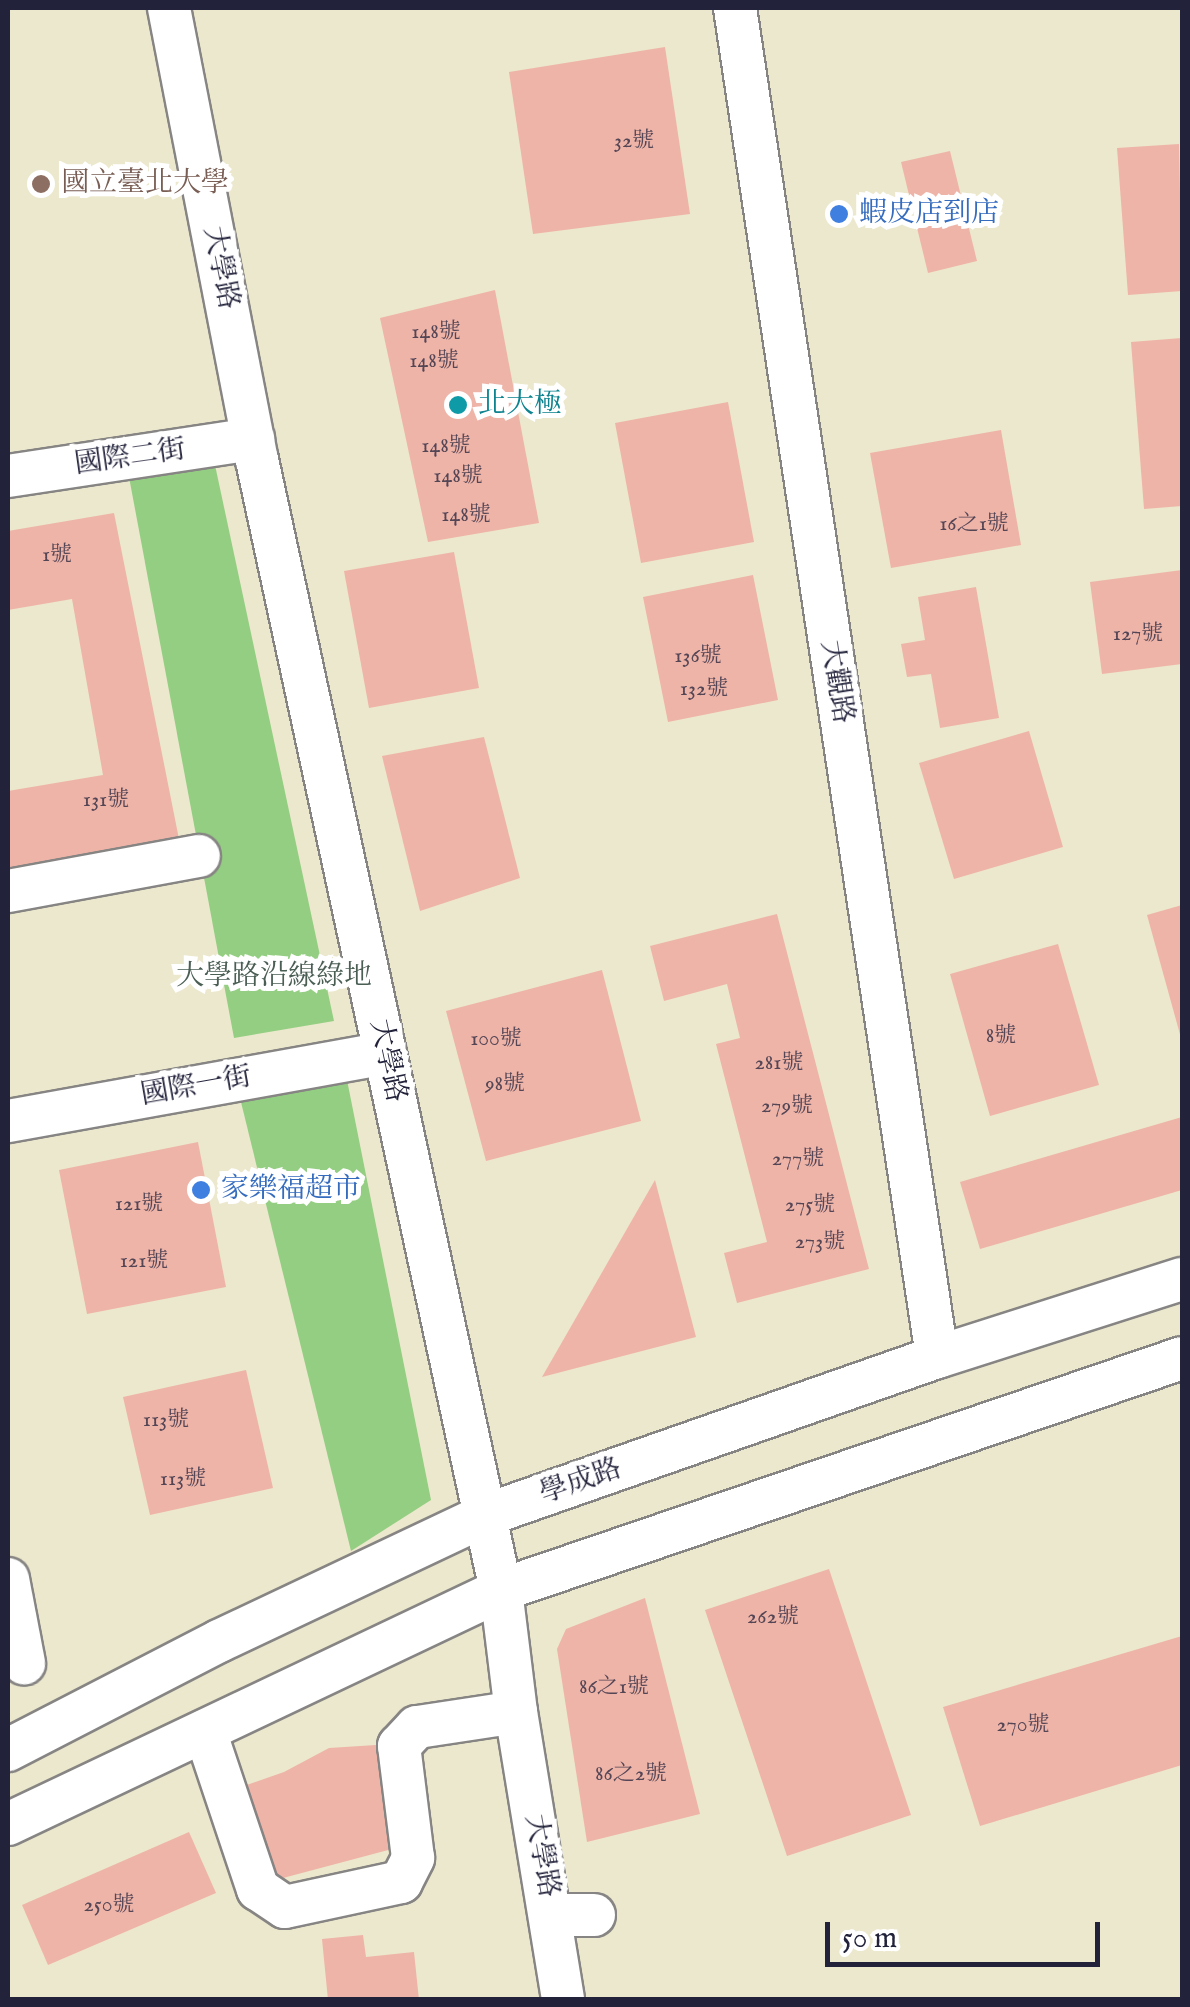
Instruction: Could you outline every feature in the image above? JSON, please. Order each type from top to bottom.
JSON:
[{"type":"street","name":"大學路","points":[[169,8],[253,439],[501,1590],[516,1712],[563,2000]]},
{"type":"street","name":"大觀路","points":[[736,8],[937,1357]]},
{"type":"street","name":"國際二街","points":[[8,476],[253,439]]},
{"type":"street","points":[[8,891],[199,856]]},
{"type":"street","name":"國際一街","points":[[8,1121],[385,1053]]},
{"type":"street","name":"學成路","points":[[8,1750],[236,1632],[486,1516],[937,1357],[1182,1279]]},
{"type":"street","points":[[8,1824],[501,1590],[1182,1358]]},
{"type":"street","points":[[8,1579],[24,1663]]},
{"type":"street","points":[[205,1731],[258,1888],[285,1907],[402,1882],[413,1858],[400,1746],[417,1727],[516,1712]]},
{"type":"street","points":[[551,1915],[594,1915]]},
{"type":"green space","name":"大學路沿線綠地","points":[[215,465],[334,1021],[234,1038],[129,477]]},
{"type":"green space","name":"大學路沿線綠地","points":[[346,1075],[431,1500],[351,1551],[240,1098]]},
{"type":"building","points":[[665,47],[690,214],[533,234],[509,72]]},
{"type":"building","points":[[1179,144],[1182,291],[1128,295],[1117,148]]},
{"type":"building","points":[[950,151],[977,261],[928,273],[901,162]]},
{"type":"building","name":"北大極","points":[[495,290],[539,523],[428,542],[380,318]]},
{"type":"building","points":[[1182,338],[1182,506],[1144,509],[1131,342]]},
{"type":"building","points":[[728,402],[754,542],[641,563],[615,423]]},
{"type":"building","points":[[1001,430],[1021,545],[891,568],[870,453]]},
{"type":"building","points":[[114,513],[179,839],[8,868],[8,791],[103,775],[72,599],[8,610],[8,531]]},
{"type":"building","points":[[454,552],[479,688],[369,708],[344,571]]},
{"type":"building","points":[[1182,570],[1182,664],[1102,674],[1090,582]]},
{"type":"building","points":[[753,575],[778,700],[668,722],[643,597]]},
{"type":"building","points":[[976,587],[999,718],[940,728],[931,674],[907,677],[901,644],[925,640],[918,597]]},
{"type":"building","points":[[1029,731],[1063,847],[954,879],[919,763]]},
{"type":"building","points":[[484,737],[520,878],[420,911],[382,756]]},
{"type":"building","points":[[1182,905],[1182,1037],[1181,1038],[1147,915]]},
{"type":"building","points":[[777,914],[869,1269],[737,1303],[724,1253],[767,1242],[716,1044],[740,1038],[727,984],[664,1001],[650,946]]},
{"type":"building","points":[[1058,944],[1099,1085],[990,1116],[950,974]]},
{"type":"building","points":[[602,970],[641,1121],[486,1161],[446,1011]]},
{"type":"building","points":[[1182,1117],[1182,1190],[980,1249],[960,1182]]},
{"type":"building","points":[[198,1142],[226,1287],[87,1314],[59,1170]]},
{"type":"building","points":[[655,1180],[696,1337],[542,1377]]},
{"type":"building","points":[[246,1370],[273,1488],[150,1515],[123,1397]]},
{"type":"building","points":[[829,1569],[911,1815],[787,1856],[705,1610]]},
{"type":"building","points":[[645,1598],[700,1814],[587,1842],[557,1649],[566,1629]]},
{"type":"building","points":[[1182,1636],[1182,1765],[980,1826],[943,1707]]},
{"type":"building","points":[[376,1745],[392,1849],[268,1882],[241,1787],[284,1772],[329,1748]]},
{"type":"building","points":[[189,1832],[216,1893],[48,1965],[22,1905]]},
{"type":"building","points":[[363,1935],[366,1957],[414,1952],[419,2000],[328,2000],[322,1939]]},
{"type":"place","name":"國立臺北大學","points":[[41,184]]},
{"type":"place","name":"蝦皮店到店","points":[[839,214]]},
{"type":"place","name":"北大極","points":[[458,405]]},
{"type":"place","name":"家樂福超市","points":[[201,1190]]}]
